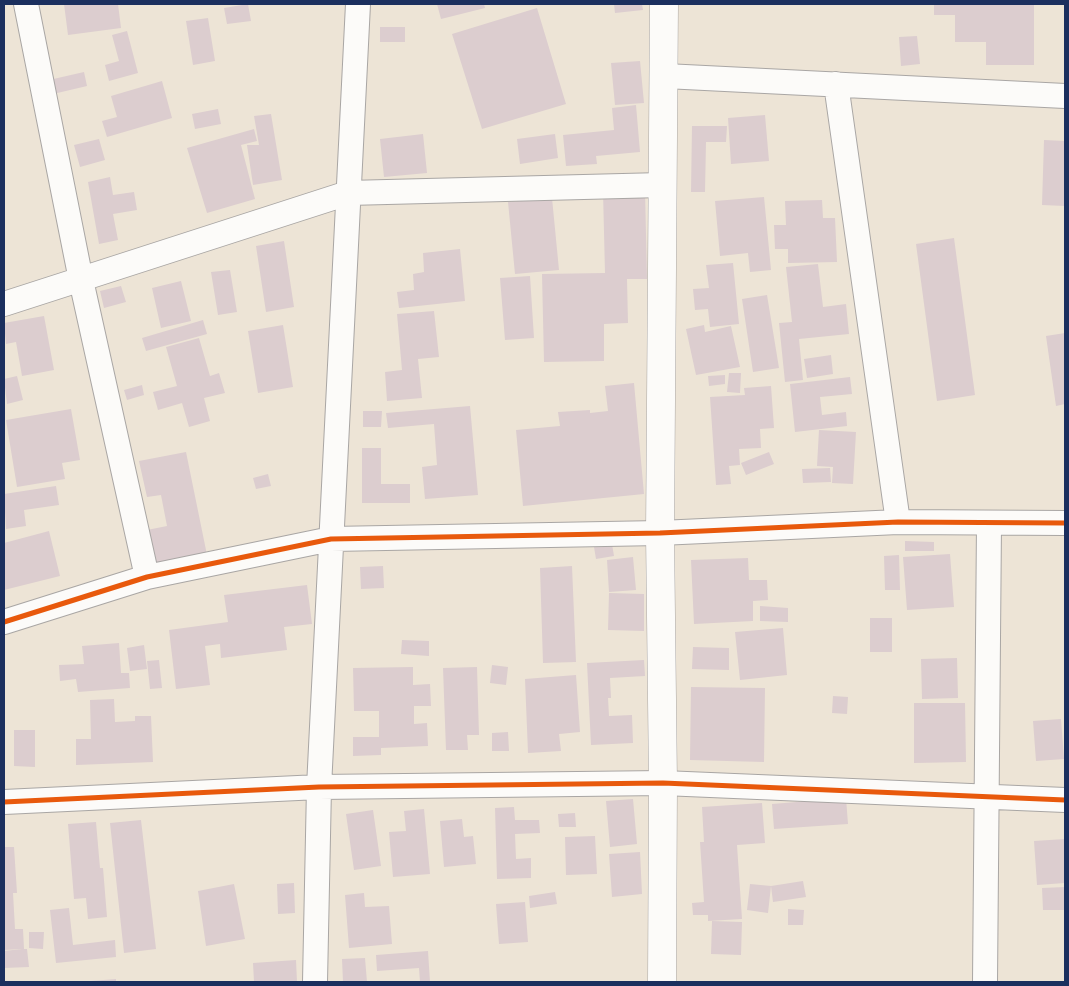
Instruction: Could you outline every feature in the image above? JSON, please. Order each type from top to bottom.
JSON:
[{"type":"street","points":[[26,4],[81,280],[147,576]]},
{"type":"street","points":[[315,982],[319,787],[358,4]]},
{"type":"street","points":[[662,982],[663,783],[660,533],[662,185],[665,76],[664,4]]},
{"type":"street","points":[[665,76],[1065,96]]},
{"type":"street","points":[[836,84],[898,522]]},
{"type":"street","points":[[4,304],[348,193],[662,185]]},
{"type":"street","points":[[4,622],[147,576],[331,539],[660,533],[898,522],[1065,523]]},
{"type":"street","points":[[985,982],[989,524]]},
{"type":"street","points":[[4,802],[319,787],[663,783],[1065,800]]},
{"type":"building","points":[[64,4],[118,4],[121,28],[68,35]]},
{"type":"building","points":[[248,4],[251,21],[227,24],[224,8]]},
{"type":"building","points":[[437,4],[484,4],[485,8],[441,19]]},
{"type":"building","points":[[614,4],[642,4],[643,10],[615,13]]},
{"type":"building","points":[[934,4],[1034,4],[1034,65],[986,65],[986,42],[955,42],[955,15],[934,15]]},
{"type":"building","points":[[537,8],[566,104],[482,129],[452,34]]},
{"type":"building","points":[[208,18],[215,61],[193,65],[186,21]]},
{"type":"building","points":[[380,27],[405,27],[405,42],[380,42]]},
{"type":"building","points":[[127,31],[138,73],[109,81],[105,65],[119,61],[112,35]]},
{"type":"building","points":[[917,36],[920,64],[901,66],[899,37]]},
{"type":"building","points":[[640,61],[644,103],[615,105],[611,63]]},
{"type":"building","points":[[84,72],[87,86],[53,94],[49,80]]},
{"type":"building","points":[[162,81],[172,118],[107,137],[102,121],[117,117],[111,96]]},
{"type":"building","points":[[636,105],[640,152],[596,156],[597,164],[566,166],[563,135],[614,130],[612,108]]},
{"type":"building","points":[[218,109],[221,124],[195,129],[192,114]]},
{"type":"building","points":[[271,114],[282,180],[253,185],[247,145],[259,145],[254,116]]},
{"type":"building","points":[[765,115],[769,161],[731,164],[728,118]]},
{"type":"building","points":[[692,126],[727,126],[726,142],[706,142],[705,192],[691,192]]},
{"type":"building","points":[[254,129],[257,141],[241,145],[255,199],[207,213],[187,148]]},
{"type":"building","points":[[423,134],[427,173],[384,177],[380,139]]},
{"type":"building","points":[[555,134],[558,158],[520,164],[517,139]]},
{"type":"building","points":[[99,139],[105,160],[80,167],[74,145]]},
{"type":"building","points":[[1044,140],[1065,141],[1065,206],[1042,205]]},
{"type":"building","points":[[110,177],[113,195],[134,192],[137,210],[113,214],[118,240],[99,244],[88,182]]},
{"type":"building","points":[[645,190],[647,279],[627,279],[628,323],[604,324],[604,361],[544,362],[542,274],[605,273],[603,191]]},
{"type":"building","points":[[764,197],[771,270],[750,272],[748,253],[720,256],[715,201]]},
{"type":"building","points":[[552,198],[559,270],[515,274],[508,202]]},
{"type":"building","points":[[822,200],[823,218],[835,218],[837,262],[788,263],[788,249],[775,249],[774,225],[786,225],[785,201]]},
{"type":"building","points":[[954,238],[975,395],[937,401],[916,244]]},
{"type":"building","points":[[284,241],[294,307],[266,312],[256,246]]},
{"type":"building","points":[[460,249],[465,301],[399,308],[397,292],[414,290],[413,274],[424,272],[423,253]]},
{"type":"building","points":[[733,263],[739,324],[710,327],[708,309],[695,310],[693,289],[709,288],[706,265]]},
{"type":"building","points":[[818,264],[823,307],[846,304],[849,334],[799,339],[803,380],[785,382],[779,323],[792,322],[786,267]]},
{"type":"building","points":[[230,270],[237,312],[218,315],[211,272]]},
{"type":"building","points":[[530,276],[534,338],[505,340],[500,278]]},
{"type":"building","points":[[181,281],[191,321],[161,328],[152,288]]},
{"type":"building","points":[[121,286],[126,302],[104,308],[100,291]]},
{"type":"building","points":[[767,295],[779,368],[753,372],[742,299]]},
{"type":"building","points":[[434,311],[439,357],[418,359],[422,398],[387,401],[385,372],[402,370],[397,314]]},
{"type":"building","points":[[44,316],[54,370],[22,376],[16,342],[6,344],[4,323]]},
{"type":"building","points":[[203,320],[207,334],[146,351],[142,338]]},
{"type":"building","points":[[283,325],[293,387],[258,393],[248,331]]},
{"type":"building","points":[[704,325],[705,332],[731,326],[740,367],[696,375],[686,329]]},
{"type":"building","points":[[1065,333],[1065,404],[1056,406],[1046,336]]},
{"type":"building","points":[[199,338],[210,376],[219,373],[225,393],[204,398],[210,421],[189,427],[182,403],[158,410],[153,392],[177,386],[166,347]]},
{"type":"building","points":[[831,355],[833,374],[807,378],[804,359]]},
{"type":"building","points":[[729,373],[741,373],[740,393],[727,392]]},
{"type":"building","points":[[725,375],[725,384],[709,386],[708,376]]},
{"type":"building","points":[[17,376],[23,400],[7,404],[4,379]]},
{"type":"building","points":[[850,377],[852,394],[820,397],[822,415],[846,412],[847,426],[795,432],[790,384]]},
{"type":"building","points":[[634,383],[644,494],[523,506],[516,430],[560,426],[558,412],[590,410],[590,413],[608,411],[605,386]]},
{"type":"building","points":[[142,385],[144,395],[127,400],[124,390]]},
{"type":"building","points":[[771,386],[774,428],[760,429],[761,448],[739,449],[740,465],[729,466],[731,484],[716,485],[710,397],[745,395],[744,388]]},
{"type":"building","points":[[470,406],[478,495],[425,499],[422,467],[437,465],[434,424],[388,428],[386,413]]},
{"type":"building","points":[[71,409],[80,460],[62,463],[65,479],[17,487],[6,420]]},
{"type":"building","points":[[363,411],[382,411],[381,427],[363,427]]},
{"type":"building","points":[[819,430],[856,432],[853,484],[832,483],[833,467],[817,466]]},
{"type":"building","points":[[362,448],[381,448],[381,484],[410,484],[410,503],[362,503]]},
{"type":"building","points":[[186,452],[207,555],[150,567],[142,531],[167,526],[161,495],[147,497],[139,461]]},
{"type":"building","points":[[769,452],[774,464],[746,475],[741,463]]},
{"type":"building","points":[[830,468],[831,482],[803,483],[802,469]]},
{"type":"building","points":[[268,474],[271,486],[256,489],[253,478]]},
{"type":"building","points":[[56,486],[59,505],[24,510],[26,526],[6,529],[4,494]]},
{"type":"building","points":[[49,531],[60,576],[4,590],[4,543]]},
{"type":"building","points":[[905,541],[934,542],[934,551],[905,551]]},
{"type":"building","points":[[612,544],[614,556],[596,559],[594,547]]},
{"type":"building","points":[[950,554],[954,607],[907,610],[903,557]]},
{"type":"building","points":[[899,555],[900,590],[885,590],[884,556]]},
{"type":"building","points":[[633,557],[636,590],[609,592],[607,560]]},
{"type":"building","points":[[748,558],[749,580],[767,580],[768,600],[753,601],[753,621],[694,624],[691,560]]},
{"type":"building","points":[[383,566],[384,588],[361,589],[360,567]]},
{"type":"building","points":[[572,566],[576,662],[543,663],[540,568]]},
{"type":"building","points":[[307,585],[312,624],[284,627],[287,650],[221,658],[220,644],[205,646],[210,685],[176,689],[169,630],[228,622],[224,595]]},
{"type":"building","points":[[609,593],[644,594],[644,631],[608,630]]},
{"type":"building","points":[[760,606],[788,608],[788,622],[760,621]]},
{"type":"building","points":[[870,618],[892,618],[892,652],[870,652]]},
{"type":"building","points":[[783,628],[787,675],[740,680],[735,632]]},
{"type":"building","points":[[402,640],[429,641],[429,656],[401,654]]},
{"type":"building","points":[[119,643],[121,673],[129,673],[130,688],[78,692],[76,679],[60,681],[59,665],[84,664],[82,646]]},
{"type":"building","points":[[144,645],[147,669],[130,671],[127,648]]},
{"type":"building","points":[[693,647],[729,648],[729,670],[692,669]]},
{"type":"building","points":[[957,658],[958,698],[922,699],[921,659]]},
{"type":"building","points":[[159,660],[162,688],[150,689],[147,661]]},
{"type":"building","points":[[644,660],[645,676],[610,678],[611,698],[608,698],[609,716],[632,715],[633,743],[591,745],[587,663]]},
{"type":"building","points":[[492,665],[508,667],[506,685],[490,683]]},
{"type":"building","points":[[413,667],[413,685],[430,684],[431,706],[414,706],[414,724],[427,723],[428,746],[381,748],[381,755],[353,756],[353,737],[379,737],[379,711],[354,711],[353,668]]},
{"type":"building","points":[[477,667],[479,735],[467,735],[468,750],[446,750],[443,668]]},
{"type":"building","points":[[576,675],[580,732],[559,734],[561,751],[528,753],[525,679]]},
{"type":"building","points":[[691,687],[765,688],[764,762],[690,760]]},
{"type":"building","points":[[833,696],[848,697],[847,714],[832,713]]},
{"type":"building","points":[[114,699],[115,722],[135,721],[135,716],[151,716],[153,762],[76,765],[76,739],[91,739],[90,700]]},
{"type":"building","points":[[914,703],[965,703],[966,762],[914,763]]},
{"type":"building","points":[[1061,719],[1064,759],[1036,761],[1033,721]]},
{"type":"building","points":[[14,730],[35,730],[35,767],[14,766]]},
{"type":"building","points":[[508,732],[509,751],[492,751],[492,733]]},
{"type":"building","points":[[846,798],[848,824],[774,829],[772,804]]},
{"type":"building","points":[[633,799],[637,844],[610,847],[606,801]]},
{"type":"building","points":[[762,803],[765,843],[737,845],[742,919],[708,921],[708,915],[693,915],[692,903],[704,902],[700,842],[704,842],[702,807]]},
{"type":"building","points":[[514,807],[515,820],[539,820],[540,833],[515,834],[516,859],[531,858],[531,878],[497,879],[495,808]]},
{"type":"building","points":[[424,809],[430,874],[393,877],[389,832],[406,831],[404,811]]},
{"type":"building","points":[[373,810],[381,866],[354,870],[346,814]]},
{"type":"building","points":[[575,813],[576,827],[559,827],[558,814]]},
{"type":"building","points":[[462,819],[464,837],[473,836],[476,864],[444,867],[440,821]]},
{"type":"building","points":[[141,820],[156,949],[124,953],[110,823]]},
{"type":"building","points":[[96,822],[100,868],[103,868],[107,917],[88,919],[86,898],[74,899],[68,824]]},
{"type":"building","points":[[595,836],[597,874],[566,875],[565,837]]},
{"type":"building","points":[[1065,839],[1065,883],[1037,885],[1034,841]]},
{"type":"building","points":[[4,847],[14,847],[17,893],[13,893],[15,929],[23,929],[24,949],[27,949],[29,967],[4,968],[4,951],[22,949],[4,950]]},
{"type":"building","points":[[640,852],[642,894],[612,897],[609,854]]},
{"type":"building","points":[[803,881],[806,897],[773,902],[771,886]]},
{"type":"building","points":[[294,883],[295,913],[278,914],[277,884]]},
{"type":"building","points":[[234,884],[245,939],[206,946],[198,891]]},
{"type":"building","points":[[750,884],[771,886],[768,913],[747,910]]},
{"type":"building","points":[[1065,887],[1065,910],[1043,910],[1042,888]]},
{"type":"building","points":[[555,892],[557,904],[530,908],[529,896]]},
{"type":"building","points":[[364,893],[365,907],[389,906],[392,944],[349,948],[345,895]]},
{"type":"building","points":[[525,902],[528,942],[499,944],[496,904]]},
{"type":"building","points":[[69,908],[73,945],[115,940],[116,957],[56,963],[50,910]]},
{"type":"building","points":[[788,909],[804,910],[803,925],[788,925]]},
{"type":"building","points":[[712,921],[742,922],[741,955],[711,954]]},
{"type":"building","points":[[29,932],[44,932],[43,949],[29,948]]},
{"type":"building","points":[[428,951],[430,982],[420,982],[419,968],[377,971],[376,955]]},
{"type":"building","points":[[365,958],[367,982],[343,982],[342,959]]},
{"type":"building","points":[[296,960],[297,982],[254,982],[253,963]]},
{"type":"building","points":[[116,979],[116,982],[91,982],[91,981]]},
{"type":"cycle path","points":[[4,622],[147,577],[331,539],[660,533],[898,522],[1065,523]]},
{"type":"cycle path","points":[[4,802],[319,787],[663,783],[1065,800]]}]
